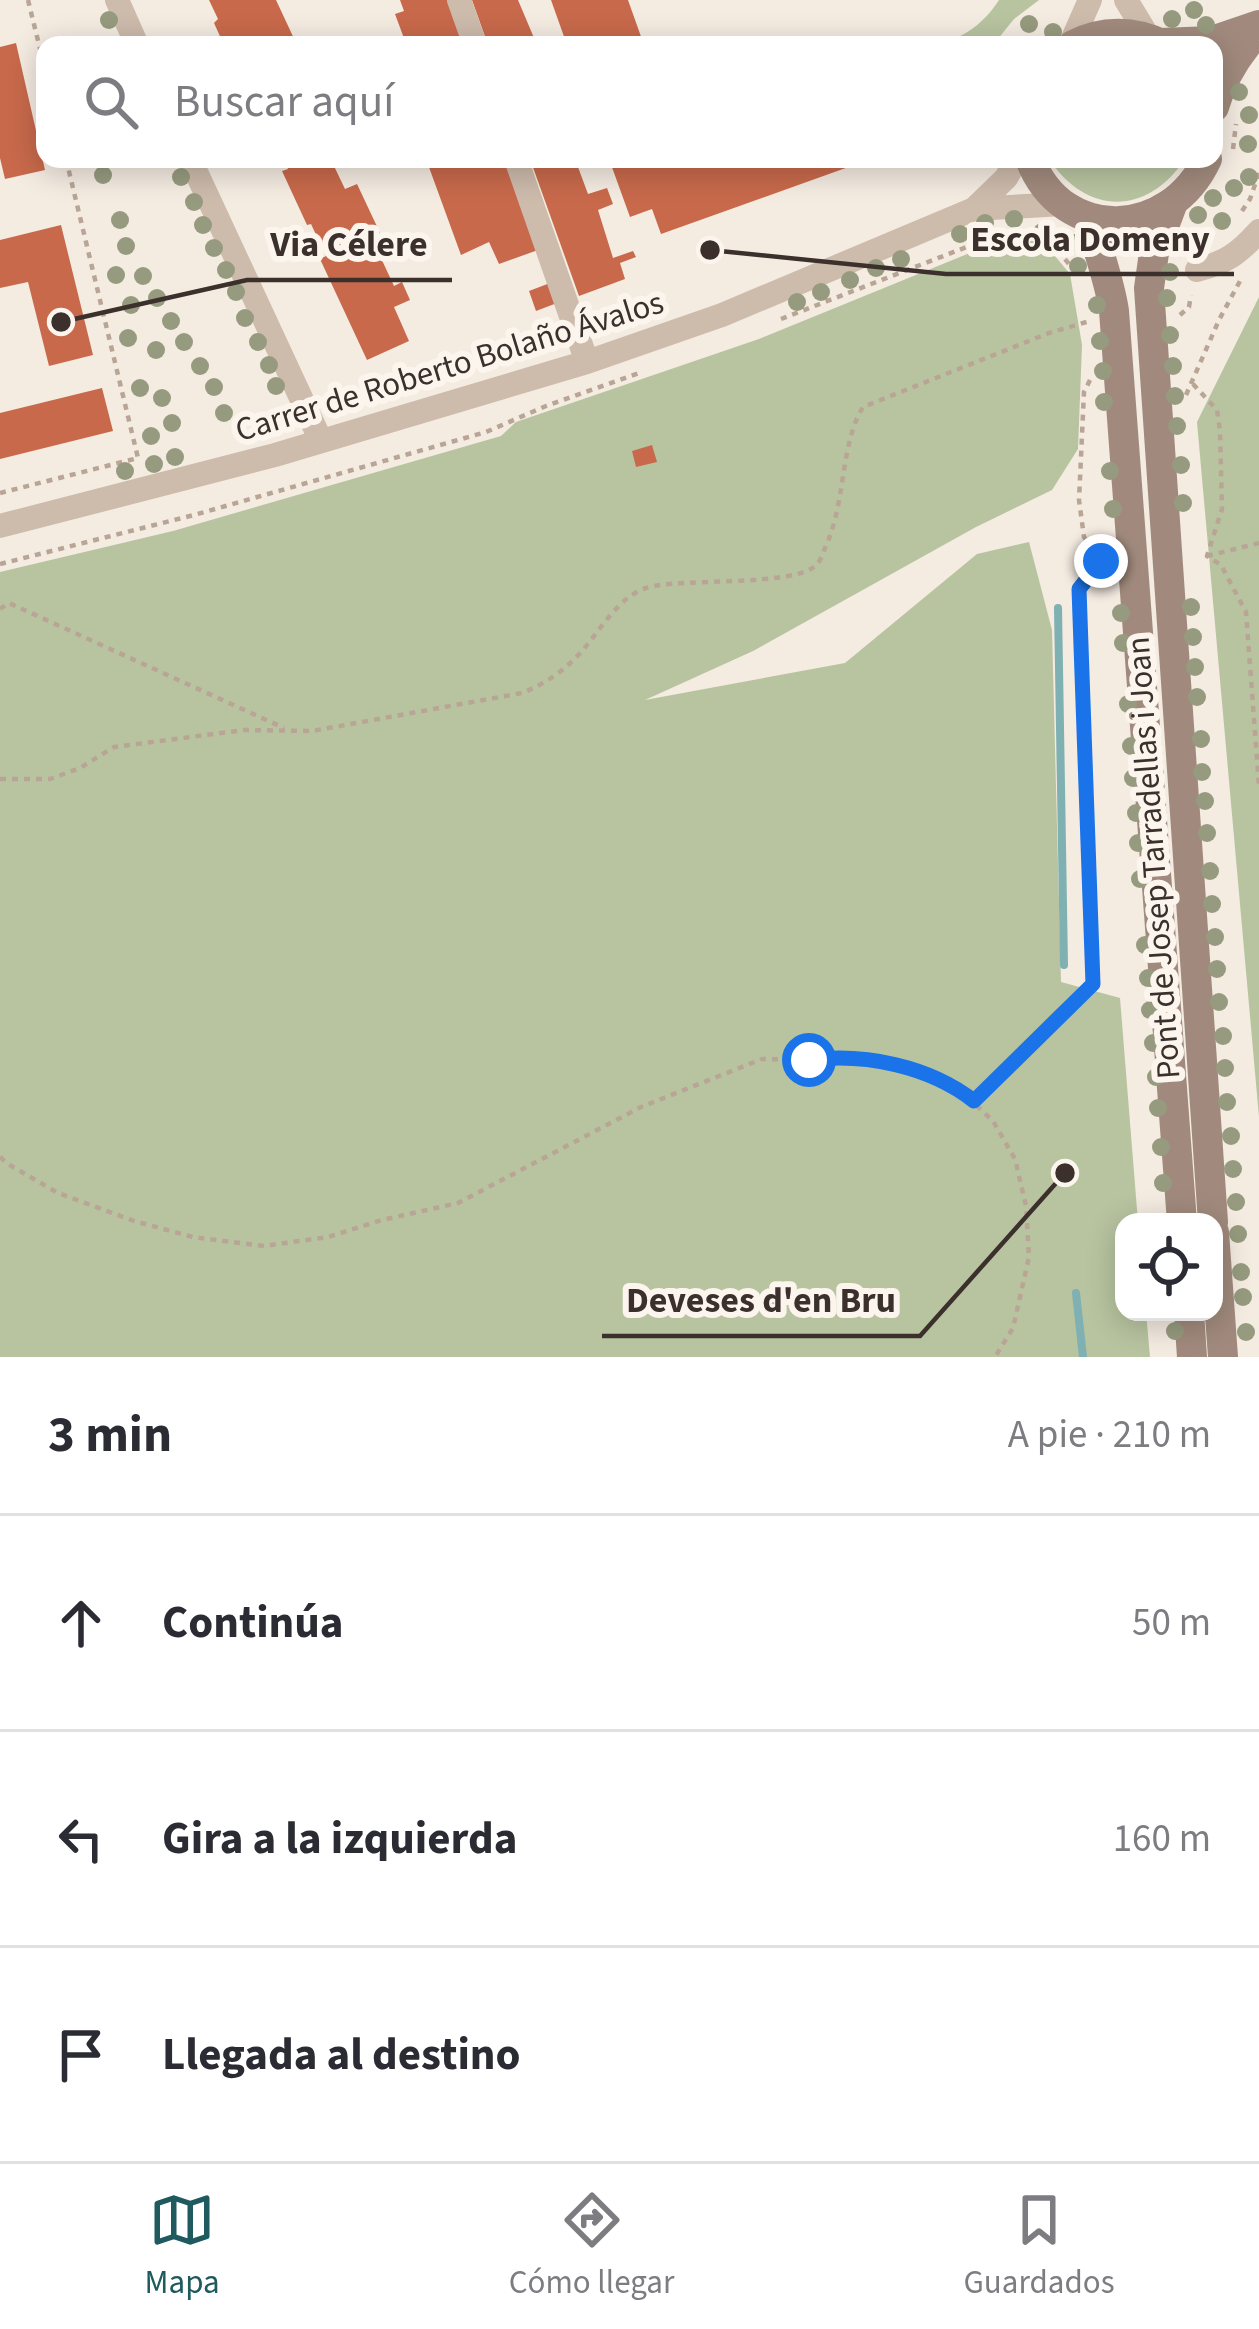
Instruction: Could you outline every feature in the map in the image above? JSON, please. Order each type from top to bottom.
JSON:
[{"type":"street","points":[[117,0],[133,36]]},
{"type":"street","points":[[459,0],[472,36]]},
{"type":"street","points":[[1075,36],[1090,0]]},
{"type":"street","points":[[1126,0],[1153,36]]},
{"type":"street","points":[[1223,38],[1259,27]]},
{"type":"street","points":[[1223,81],[1259,27]]},
{"type":"street","points":[[194,168],[321,441]]},
{"type":"street","points":[[519,168],[587,362]]},
{"type":"street","name":"Carrer de Roberto Bolaño Ávalos","points":[[0,526],[321,441],[587,362],[722,315],[974,209],[1012,168]]},
{"type":"street","name":"Pont de Josep Tarradellas i Joan","points":[[1034,168],[1041,182],[1076,210],[1096,245],[1109,275],[1114,310],[1181,1213]]},
{"type":"street","name":"Pont de Josep Tarradellas i Joan","points":[[1203,168],[1172,205],[1154,253],[1149,288],[1212,1213]]},
{"type":"street","points":[[1076,210],[1110,221],[1132,220],[1172,205]]},
{"type":"street","name":"Carrer de Roberto Bolaño Ávalos","points":[[974,209],[1076,210]]},
{"type":"street","points":[[1197,270],[1225,262],[1251,240]]},
{"type":"street","points":[[1190,1321],[1192,1357]]},
{"type":"street","points":[[1220,1321],[1222,1357]]},
{"type":"path","points":[[28,0],[37,36]]},
{"type":"path","points":[[0,493],[138,458],[69,168]]},
{"type":"path","points":[[1020,230],[1048,238],[1079,278]]},
{"type":"path","points":[[764,326],[1006,232]]},
{"type":"path","points":[[1184,400],[1243,277],[1251,240]]},
{"type":"path","points":[[0,778],[50,779],[114,747],[244,730],[311,730],[522,693],[545,684],[580,654],[636,592],[652,585],[804,573],[818,564],[835,526],[852,425],[863,407],[1049,333],[1094,320]]},
{"type":"path","points":[[0,563],[194,515],[486,432],[654,367]]},
{"type":"path","points":[[974,1101],[1093,984],[1079,589],[1101,561],[1084,537],[1079,500],[1084,392],[1091,376]]},
{"type":"path","points":[[1193,384],[1216,410],[1220,431],[1222,509],[1207,556]]},
{"type":"path","points":[[1207,556],[1259,543]]},
{"type":"path","points":[[1207,556],[1221,565],[1246,612],[1259,786]]},
{"type":"path","points":[[0,608],[9,603],[288,730]]},
{"type":"path","points":[[0,1156],[58,1192],[134,1221],[194,1238],[264,1246],[328,1237],[458,1203],[640,1107],[762,1059],[849,1058],[883,1063],[943,1081],[974,1101],[1008,1145],[1020,1176],[1029,1257],[1013,1328],[995,1357]]},
{"type":"green space","points":[[999,0],[1039,0],[1000,36],[960,36]]},
{"type":"green space","points":[[1056,168],[1178,168],[1153,191],[1117,202],[1081,191]]},
{"type":"green space","points":[[1021,238],[1044,243],[1070,274],[1082,345],[1078,449],[1052,490],[753,651],[645,700],[845,663],[977,554],[1029,542],[1052,630],[1061,982],[1120,998],[1137,1213],[1115,1213],[1115,1321],[1147,1321],[1150,1357],[0,1357],[0,572],[173,531],[501,436],[516,422],[759,339],[982,248]]},
{"type":"green space","points":[[1259,297],[1259,1117],[1197,422]]},
{"type":"building","points":[[209,0],[276,0],[293,36],[220,36],[214,23],[218,19]]},
{"type":"building","points":[[400,0],[447,0],[461,36],[403,36],[395,14],[404,11]]},
{"type":"building","points":[[472,0],[518,0],[533,36],[485,36]]},
{"type":"building","points":[[551,0],[628,0],[641,36],[564,36]]},
{"type":"building","points":[[16,43],[36,131],[36,168],[45,170],[5,179],[0,158],[0,47]]},
{"type":"building","points":[[335,168],[345,189],[357,184],[389,252],[380,256],[394,286],[402,282],[410,300],[394,307],[409,341],[367,360],[320,259],[326,256],[282,171]]},
{"type":"building","points":[[429,168],[509,168],[538,250],[499,264],[489,242],[461,255]]},
{"type":"building","points":[[533,168],[578,168],[588,194],[607,188],[613,204],[598,210],[613,258],[633,251],[636,257],[620,263],[625,279],[579,296]]},
{"type":"building","points":[[612,168],[846,168],[661,234],[652,209],[630,217]]},
{"type":"building","points":[[61,225],[93,355],[49,366],[28,282],[0,288],[0,240]]},
{"type":"building","points":[[550,283],[557,303],[536,311],[529,291]]},
{"type":"building","points":[[102,388],[113,431],[0,459],[0,413]]},
{"type":"building","points":[[652,445],[657,462],[636,467],[632,451]]},
{"type":"waterway","points":[[1058,608],[1064,965]]},
{"type":"waterway","points":[[1076,1293],[1083,1357]]},
{"type":"place","name":"Escola Domeny","points":[[710,250]]},
{"type":"place","name":"Via Célere","points":[[61,322]]},
{"type":"place","name":"Deveses d'en Bru","points":[[1065,1173]]},
{"type":"route","points":[[809,1060],[849,1058],[883,1063],[943,1081],[974,1101],[1093,984],[1079,589],[1101,561]]}]
